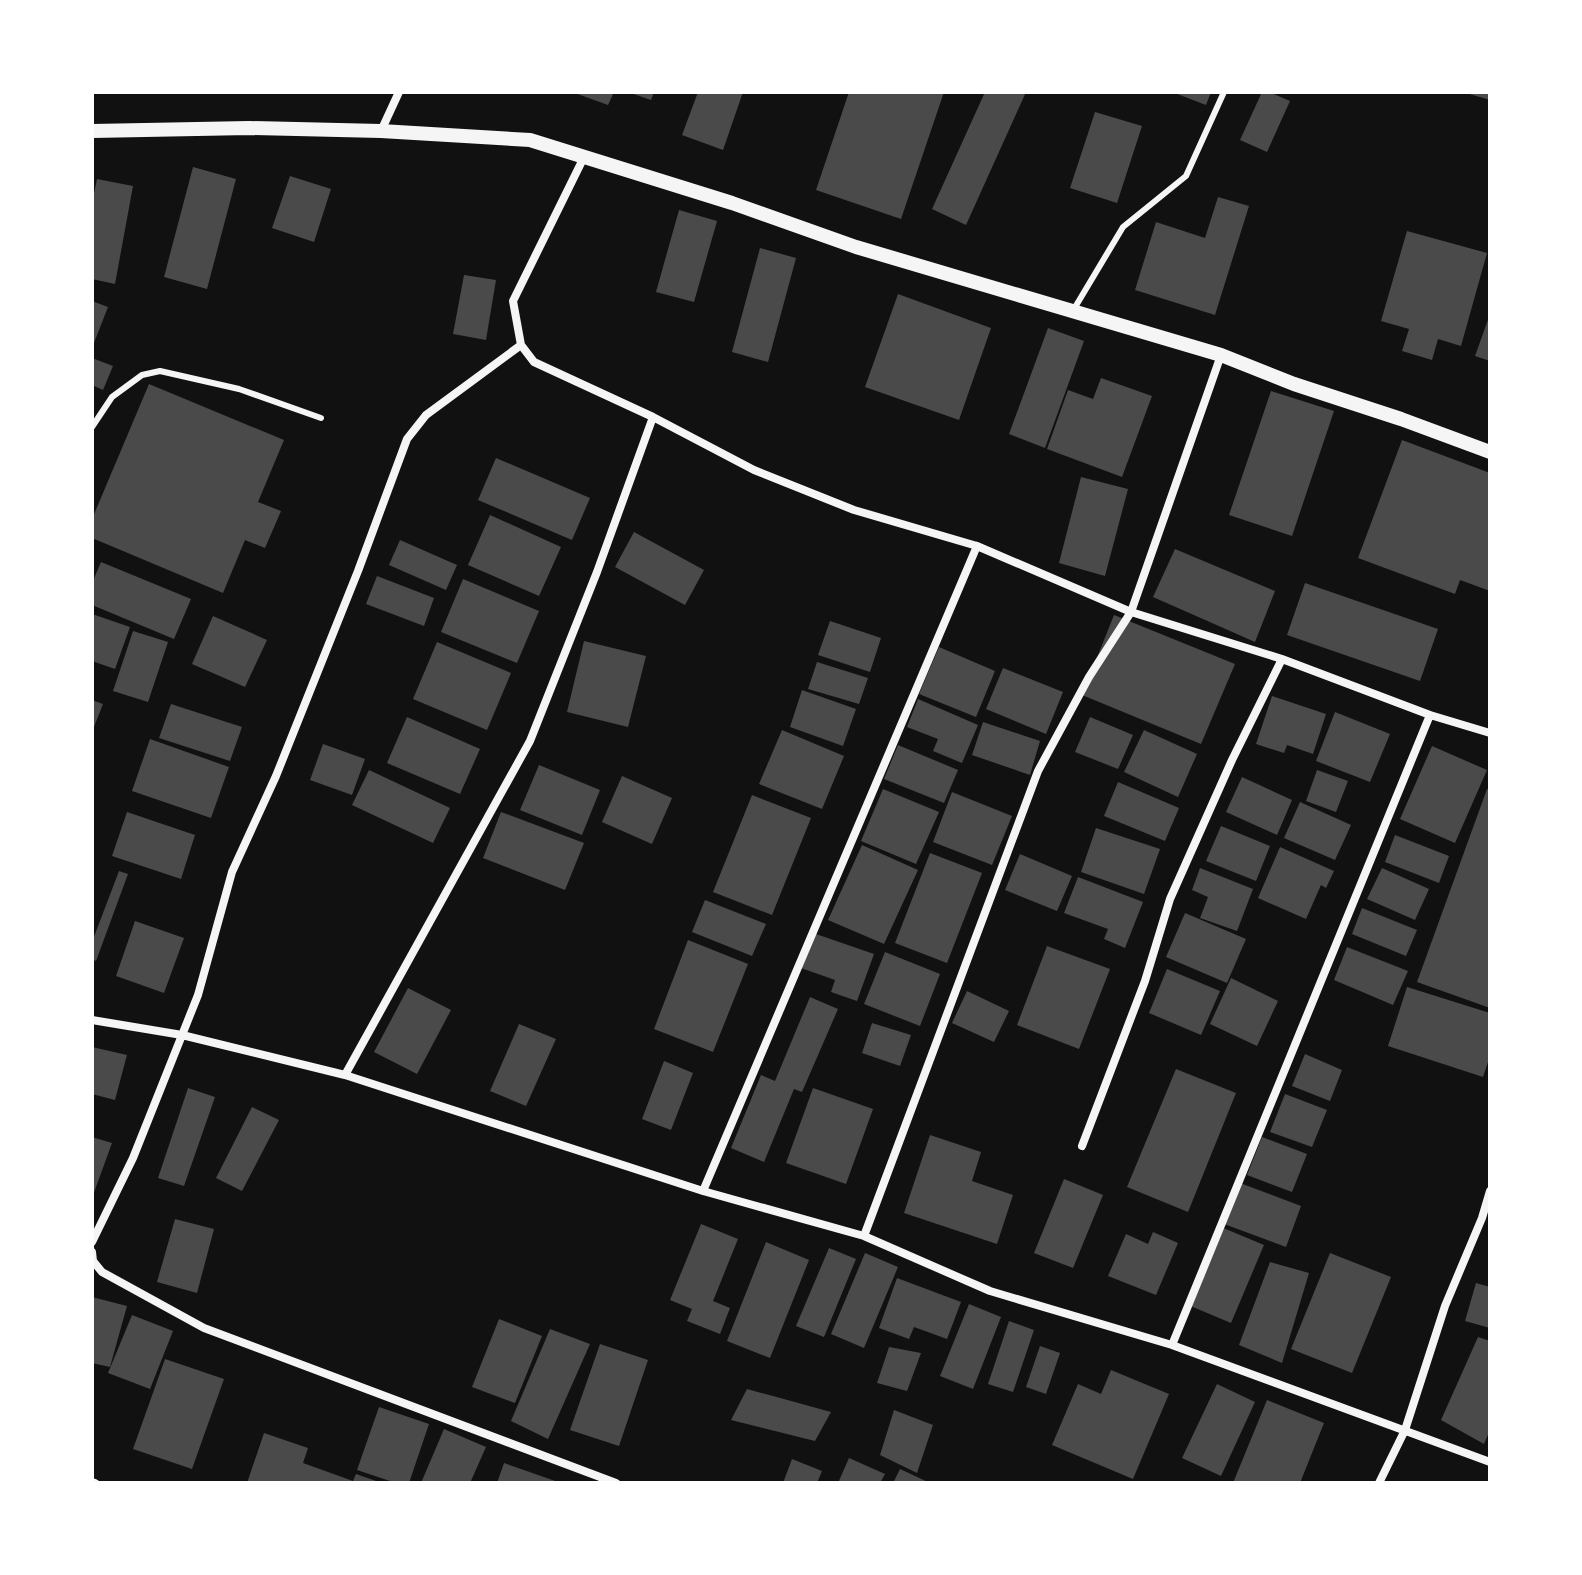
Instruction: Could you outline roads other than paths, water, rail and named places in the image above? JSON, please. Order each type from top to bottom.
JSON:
[{"type":"street","points":[[381,131],[399,92]]},
{"type":"street","points":[[92,131],[249,128],[381,131],[530,140],[732,203],[856,247],[1221,355],[1294,384],[1490,452]]},
{"type":"street","points":[[584,157],[513,301],[521,345],[534,362],[653,417],[754,470],[854,510],[977,546],[1131,612],[1282,659],[1430,715],[1490,733]]},
{"type":"street","points":[[92,1242],[133,1158],[198,995],[232,872],[276,776],[407,439],[426,415],[521,345]]},
{"type":"street","points":[[864,1236],[1038,771],[1089,677],[1131,612],[1221,355]]},
{"type":"street","points":[[345,1075],[530,741],[597,572],[653,417]]},
{"type":"street","points":[[703,1191],[977,546]]},
{"type":"street","points":[[1082,1146],[1145,981],[1170,899],[1232,760],[1282,659]]},
{"type":"street","points":[[1172,1345],[1430,715]]},
{"type":"street","points":[[92,1020],[182,1035],[345,1075],[703,1191],[864,1236],[990,1291],[1172,1345],[1490,1462]]},
{"type":"street","points":[[1379,1483],[1405,1430],[1445,1306],[1486,1219],[1490,1191]]},
{"type":"street","points":[[92,1252],[93,1261],[102,1272],[204,1328],[616,1483]]},
{"type":"lane","points":[[1072,312],[1123,227],[1186,176],[1224,92]]},
{"type":"lane","points":[[92,427],[112,397],[142,375],[160,371],[239,389],[321,418]]}]
